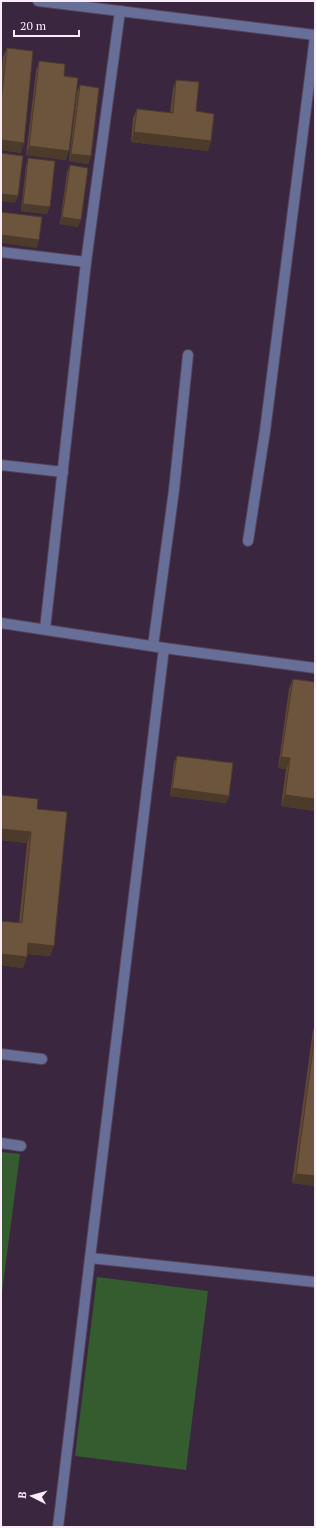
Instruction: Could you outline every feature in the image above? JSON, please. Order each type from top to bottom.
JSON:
[{"type":"street","points":[[38,1],[315,36],[265,431],[248,541]]},
{"type":"street","points":[[45,629],[86,262],[120,11]]},
{"type":"street","points":[[1,252],[86,262]]},
{"type":"street","points":[[153,646],[174,490],[188,355]]},
{"type":"street","points":[[1,465],[63,472]]},
{"type":"street","points":[[1,623],[164,648],[315,668]]},
{"type":"street","points":[[58,1527],[164,648]]},
{"type":"street","points":[[1,1054],[42,1059]]},
{"type":"street","points":[[1,1143],[21,1146]]},
{"type":"street","points":[[90,1258],[315,1282]]},
{"type":"green space","points":[[1,1152],[20,1154],[1,1300]]},
{"type":"green space","points":[[97,1277],[208,1291],[186,1470],[75,1456]]},
{"type":"building","points":[[7,48],[33,51],[24,143],[1,140],[1,102]]},
{"type":"building","points":[[39,61],[65,64],[64,76],[78,78],[69,151],[29,146]]},
{"type":"building","points":[[176,80],[199,82],[196,111],[214,114],[211,141],[134,132],[137,109],[173,113]]},
{"type":"building","points":[[80,85],[99,88],[91,156],[71,154]]},
{"type":"building","points":[[1,153],[23,156],[18,196],[1,194]]},
{"type":"building","points":[[28,158],[55,161],[50,207],[23,204]]},
{"type":"building","points":[[70,165],[88,168],[81,220],[62,217]]},
{"type":"building","points":[[1,212],[42,217],[39,240],[1,235]]},
{"type":"building","points":[[293,679],[315,682],[315,799],[285,795],[290,758],[281,757]]},
{"type":"building","points":[[177,756],[233,763],[229,796],[172,788]]},
{"type":"building","points":[[1,795],[38,799],[37,809],[67,812],[54,946],[28,943],[27,957],[1,954],[1,921],[22,923],[31,832],[1,829]]},
{"type":"building","points":[[315,1034],[315,1176],[296,1174]]}]
